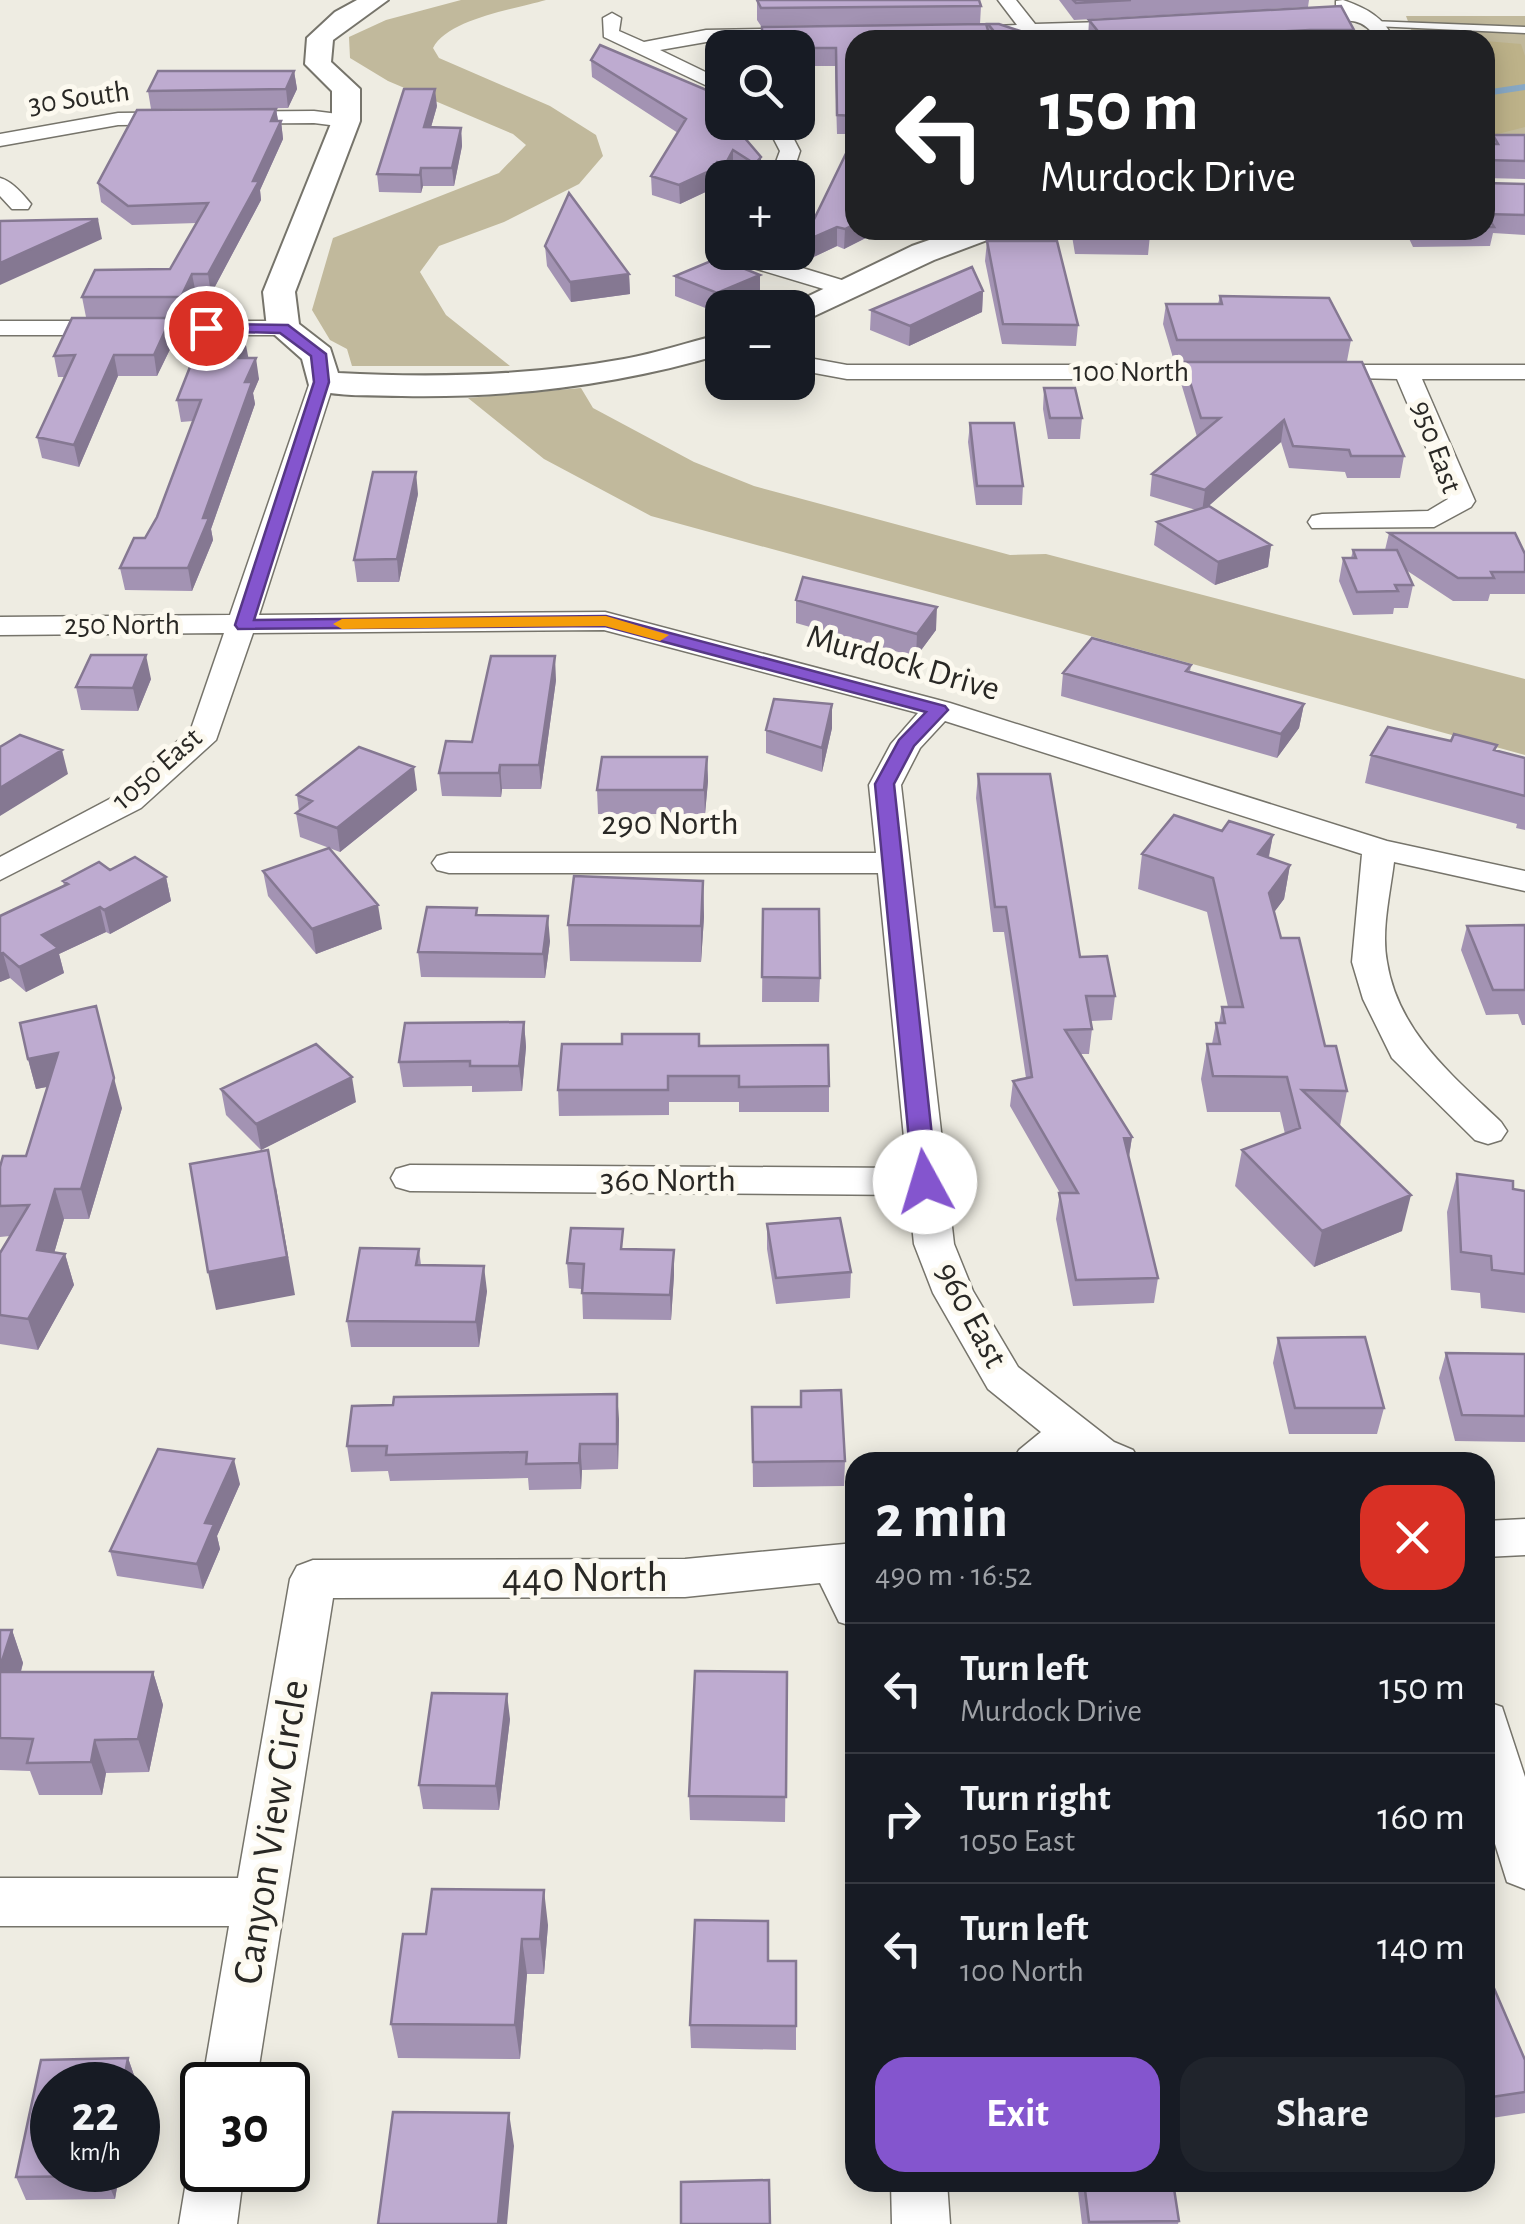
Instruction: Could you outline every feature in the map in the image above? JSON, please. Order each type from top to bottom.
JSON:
[{"type":"street","points":[[283,328],[279,292],[346,121],[346,89],[318,64],[320,38],[344,17],[376,0]]},
{"type":"street","points":[[1007,0],[1030,30]]},
{"type":"street","points":[[1330,0],[1367,18],[1377,30]]},
{"type":"street","points":[[612,18],[610,33],[705,79]]},
{"type":"street","points":[[1264,19],[1367,18]]},
{"type":"street","points":[[1066,30],[1168,24]]},
{"type":"street","points":[[642,48],[706,36],[841,34]]},
{"type":"street","name":"30 South","points":[[0,140],[118,119],[314,117],[346,121]]},
{"type":"street","points":[[0,184],[20,204]]},
{"type":"street","points":[[815,303],[960,240]]},
{"type":"street","points":[[786,270],[847,288]]},
{"type":"street","points":[[0,356],[7,328],[283,328],[318,354],[322,382],[478,385],[644,366],[705,349]]},
{"type":"street","name":"100 North","points":[[815,366],[846,372],[1249,372]]},
{"type":"street","points":[[1288,372],[1525,372]]},
{"type":"street","name":"950 East","points":[[1322,522],[1434,519],[1462,501],[1408,372]]},
{"type":"street","name":"1050 East","points":[[0,870],[130,801],[205,733],[322,382]]},
{"type":"street","name":"Murdock Drive","points":[[244,625],[606,621],[939,710],[1379,849],[1525,881]]},
{"type":"street","name":"250 North","points":[[0,626],[244,625]]},
{"type":"street","name":"960 East","points":[[939,710],[906,744],[885,784],[934,1244],[961,1308],[1003,1378],[1096,1452]]},
{"type":"street","points":[[1379,849],[1370,922],[1370,962],[1381,999],[1404,1050],[1488,1132]]},
{"type":"street","name":"290 North","points":[[449,863],[891,863]]},
{"type":"street","name":"360 North","points":[[410,1178],[925,1182]]},
{"type":"street","points":[[1046,1452],[1071,1432]]},
{"type":"street","points":[[1495,1538],[1525,1537]]},
{"type":"street","name":"440 North","points":[[313,1579],[685,1578],[844,1562]]},
{"type":"street","name":"Canyon View Circle","points":[[234,2062],[313,1579]]},
{"type":"street","points":[[1495,1758],[1525,1866]]},
{"type":"street","points":[[0,1902],[258,1902]]},
{"type":"street","points":[[208,2224],[213,2192]]},
{"type":"street","points":[[920,2192],[922,2224]]},
{"type":"lane","points":[[1367,18],[1525,30]]},
{"type":"shaded area","points":[[461,0],[546,0],[467,22],[441,38],[433,48],[439,58],[550,106],[596,135],[603,156],[579,184],[504,222],[439,246],[420,272],[446,315],[510,366],[352,366],[347,349],[330,340],[312,310],[333,238],[499,173],[526,145],[513,134],[388,81],[350,58],[349,37],[386,20]]},
{"type":"shaded area","points":[[1406,16],[1525,16],[1525,137],[1495,137],[1495,30],[1411,30]]},
{"type":"shaded area","points":[[1495,42],[1521,44],[1525,56],[1525,127],[1495,135]]},
{"type":"shaded area","points":[[581,388],[593,408],[694,462],[754,486],[1010,555],[1046,554],[1525,679],[1525,755],[651,516],[544,459],[468,398]]},
{"type":"building","points":[[757,0],[979,0],[981,6],[761,8]]},
{"type":"building","points":[[1073,0],[1131,0],[1076,3]]},
{"type":"building","points":[[1341,6],[1354,30],[1097,30],[1089,20]]},
{"type":"building","points":[[986,24],[988,30],[845,30],[845,115],[837,115],[836,48],[815,48],[815,30],[762,30]]},
{"type":"building","points":[[988,24],[1017,30],[993,30]]},
{"type":"building","points":[[600,45],[705,89],[705,140],[746,140],[761,157],[749,160],[733,150],[728,160],[705,160],[705,173],[679,185],[651,176],[686,119],[591,60]]},
{"type":"building","points":[[158,71],[294,71],[286,89],[148,91]]},
{"type":"building","points":[[404,89],[435,89],[424,127],[461,128],[452,168],[421,168],[420,175],[377,174]]},
{"type":"building","points":[[276,109],[271,121],[281,121],[253,181],[259,181],[208,274],[192,274],[181,297],[82,297],[95,270],[170,269],[208,203],[128,206],[98,183],[137,110]]},
{"type":"building","points":[[1495,135],[1525,135],[1525,161],[1495,160]]},
{"type":"building","points":[[845,156],[845,229],[837,227],[815,237],[815,217]]},
{"type":"building","points":[[1495,183],[1525,184],[1525,215],[1495,214]]},
{"type":"building","points":[[569,193],[629,274],[570,282],[545,246]]},
{"type":"building","points":[[98,219],[0,263],[0,221]]},
{"type":"building","points":[[987,241],[1057,241],[1078,325],[1003,324]]},
{"type":"building","points":[[705,263],[705,270],[748,270],[760,275],[724,290],[710,290],[675,276]]},
{"type":"building","points":[[972,267],[983,291],[910,326],[871,310]]},
{"type":"building","points":[[1220,296],[1329,298],[1351,340],[1177,340],[1166,304],[1222,304]]},
{"type":"building","points":[[72,318],[171,318],[154,355],[114,355],[74,445],[37,437],[75,355],[54,356]]},
{"type":"building","points":[[201,339],[245,340],[237,358],[256,358],[245,382],[252,382],[203,518],[209,518],[188,568],[120,568],[134,538],[145,538],[157,517],[201,400],[177,400]]},
{"type":"building","points":[[1184,362],[1362,362],[1404,456],[1351,456],[1349,450],[1293,446],[1284,420],[1205,490],[1152,474],[1220,418],[1201,418]]},
{"type":"building","points":[[1044,388],[1075,388],[1082,418],[1050,418]]},
{"type":"building","points":[[970,423],[1014,423],[1023,486],[977,486]]},
{"type":"building","points":[[373,472],[416,472],[397,559],[354,560]]},
{"type":"building","points":[[1209,506],[1271,545],[1218,562],[1157,522]]},
{"type":"building","points":[[1389,533],[1515,533],[1525,554],[1525,572],[1491,572],[1494,578],[1458,578]]},
{"type":"building","points":[[1353,550],[1397,550],[1413,585],[1395,585],[1398,591],[1357,592],[1343,558],[1356,558]]},
{"type":"building","points":[[803,577],[937,607],[917,634],[796,600]]},
{"type":"building","points":[[1092,638],[1191,665],[1186,671],[1304,704],[1281,734],[1063,673]]},
{"type":"building","points":[[91,655],[146,655],[133,688],[76,687]]},
{"type":"building","points":[[491,656],[555,656],[539,765],[500,765],[499,773],[439,773],[446,741],[472,742]]},
{"type":"building","points":[[774,699],[832,704],[822,748],[766,730]]},
{"type":"building","points":[[1388,727],[1451,741],[1454,734],[1497,745],[1494,750],[1525,758],[1525,796],[1371,755]]},
{"type":"building","points":[[20,735],[62,750],[0,788],[0,747]]},
{"type":"building","points":[[359,747],[414,767],[337,828],[296,813],[312,801],[297,795]]},
{"type":"building","points":[[602,757],[707,757],[704,790],[597,790]]},
{"type":"building","points":[[978,774],[1050,774],[1080,957],[1107,956],[1115,996],[1086,996],[1092,1029],[1065,1030],[1132,1137],[1124,1138],[1158,1278],[1076,1280],[1059,1193],[1078,1193],[1013,1081],[1032,1077],[1006,907],[995,907]]},
{"type":"building","points":[[1174,815],[1222,831],[1229,821],[1273,835],[1258,854],[1290,865],[1269,893],[1281,938],[1299,938],[1325,1046],[1336,1046],[1347,1091],[1302,1090],[1411,1195],[1322,1231],[1242,1150],[1300,1128],[1287,1077],[1213,1076],[1207,1044],[1220,1044],[1216,1023],[1225,1023],[1222,1007],[1243,1007],[1213,878],[1142,854]]},
{"type":"building","points":[[329,848],[378,905],[312,929],[263,871]]},
{"type":"building","points":[[135,857],[166,877],[104,910],[100,907],[42,935],[58,948],[19,967],[0,954],[0,916],[68,884],[63,881],[99,862],[110,870]]},
{"type":"building","points":[[574,876],[703,881],[701,926],[568,925]]},
{"type":"building","points":[[427,907],[477,908],[476,915],[548,916],[543,954],[418,952]]},
{"type":"building","points":[[763,909],[819,909],[820,978],[762,977]]},
{"type":"building","points":[[1525,925],[1525,990],[1493,990],[1467,926]]},
{"type":"building","points":[[96,1006],[114,1078],[81,1189],[55,1189],[37,1250],[65,1254],[28,1319],[0,1315],[0,1253],[29,1205],[0,1206],[0,1167],[3,1156],[26,1156],[58,1053],[28,1059],[20,1023]]},
{"type":"building","points":[[524,1022],[519,1066],[470,1066],[470,1061],[399,1062],[405,1023]]},
{"type":"building","points":[[622,1034],[699,1034],[699,1046],[828,1045],[829,1086],[739,1087],[739,1076],[668,1076],[668,1090],[558,1090],[562,1044],[622,1044]]},
{"type":"building","points":[[316,1044],[352,1077],[256,1124],[221,1089]]},
{"type":"building","points":[[268,1150],[287,1257],[208,1272],[190,1164]]},
{"type":"building","points":[[1457,1174],[1513,1181],[1513,1189],[1525,1191],[1525,1274],[1492,1270],[1491,1256],[1461,1252]]},
{"type":"building","points":[[840,1218],[851,1272],[776,1278],[767,1224]]},
{"type":"building","points":[[571,1228],[623,1229],[621,1249],[674,1250],[670,1295],[582,1293],[584,1264],[567,1263]]},
{"type":"building","points":[[360,1248],[419,1249],[416,1265],[484,1266],[476,1322],[347,1321]]},
{"type":"building","points":[[1365,1337],[1384,1408],[1295,1408],[1278,1338]]},
{"type":"building","points":[[1446,1353],[1525,1354],[1525,1416],[1462,1415]]},
{"type":"building","points":[[841,1390],[845,1461],[753,1462],[752,1407],[801,1407],[801,1391]]},
{"type":"building","points":[[617,1394],[617,1444],[580,1444],[579,1463],[526,1464],[527,1452],[386,1455],[387,1446],[347,1446],[352,1406],[393,1405],[394,1397]]},
{"type":"building","points":[[158,1449],[234,1459],[205,1523],[214,1524],[197,1564],[110,1551]]},
{"type":"building","points":[[0,1630],[12,1630],[0,1667]]},
{"type":"building","points":[[695,1671],[787,1672],[786,1797],[689,1796]]},
{"type":"building","points":[[0,1672],[153,1672],[138,1739],[95,1740],[91,1762],[27,1763],[33,1739],[0,1738]]},
{"type":"building","points":[[432,1693],[507,1694],[496,1786],[419,1785]]},
{"type":"building","points":[[432,1889],[544,1890],[540,1939],[522,1939],[515,2025],[391,2024],[403,1934],[426,1934]]},
{"type":"building","points":[[695,1920],[768,1921],[768,1961],[796,1961],[796,2026],[690,2025]]},
{"type":"building","points":[[1495,1991],[1525,2060],[1525,2092],[1495,2096]]},
{"type":"building","points":[[128,2058],[127,2062],[41,2060]]},
{"type":"building","points":[[30,2111],[30,2177],[16,2177]]},
{"type":"building","points":[[393,2112],[509,2113],[498,2224],[378,2224]]},
{"type":"building","points":[[769,2180],[770,2224],[681,2224],[681,2182]]},
{"type":"building","points":[[1085,2192],[1175,2192],[1179,2221],[1089,2222]]},
{"type":"waterway","points":[[1495,92],[1525,87]]},
{"type":"slow traffic","points":[[342,624],[606,621],[660,635]]},
{"type":"route","points":[[206,328],[283,328],[318,354],[322,382],[244,625],[606,621],[939,710],[906,744],[885,784],[925,1182]]}]
